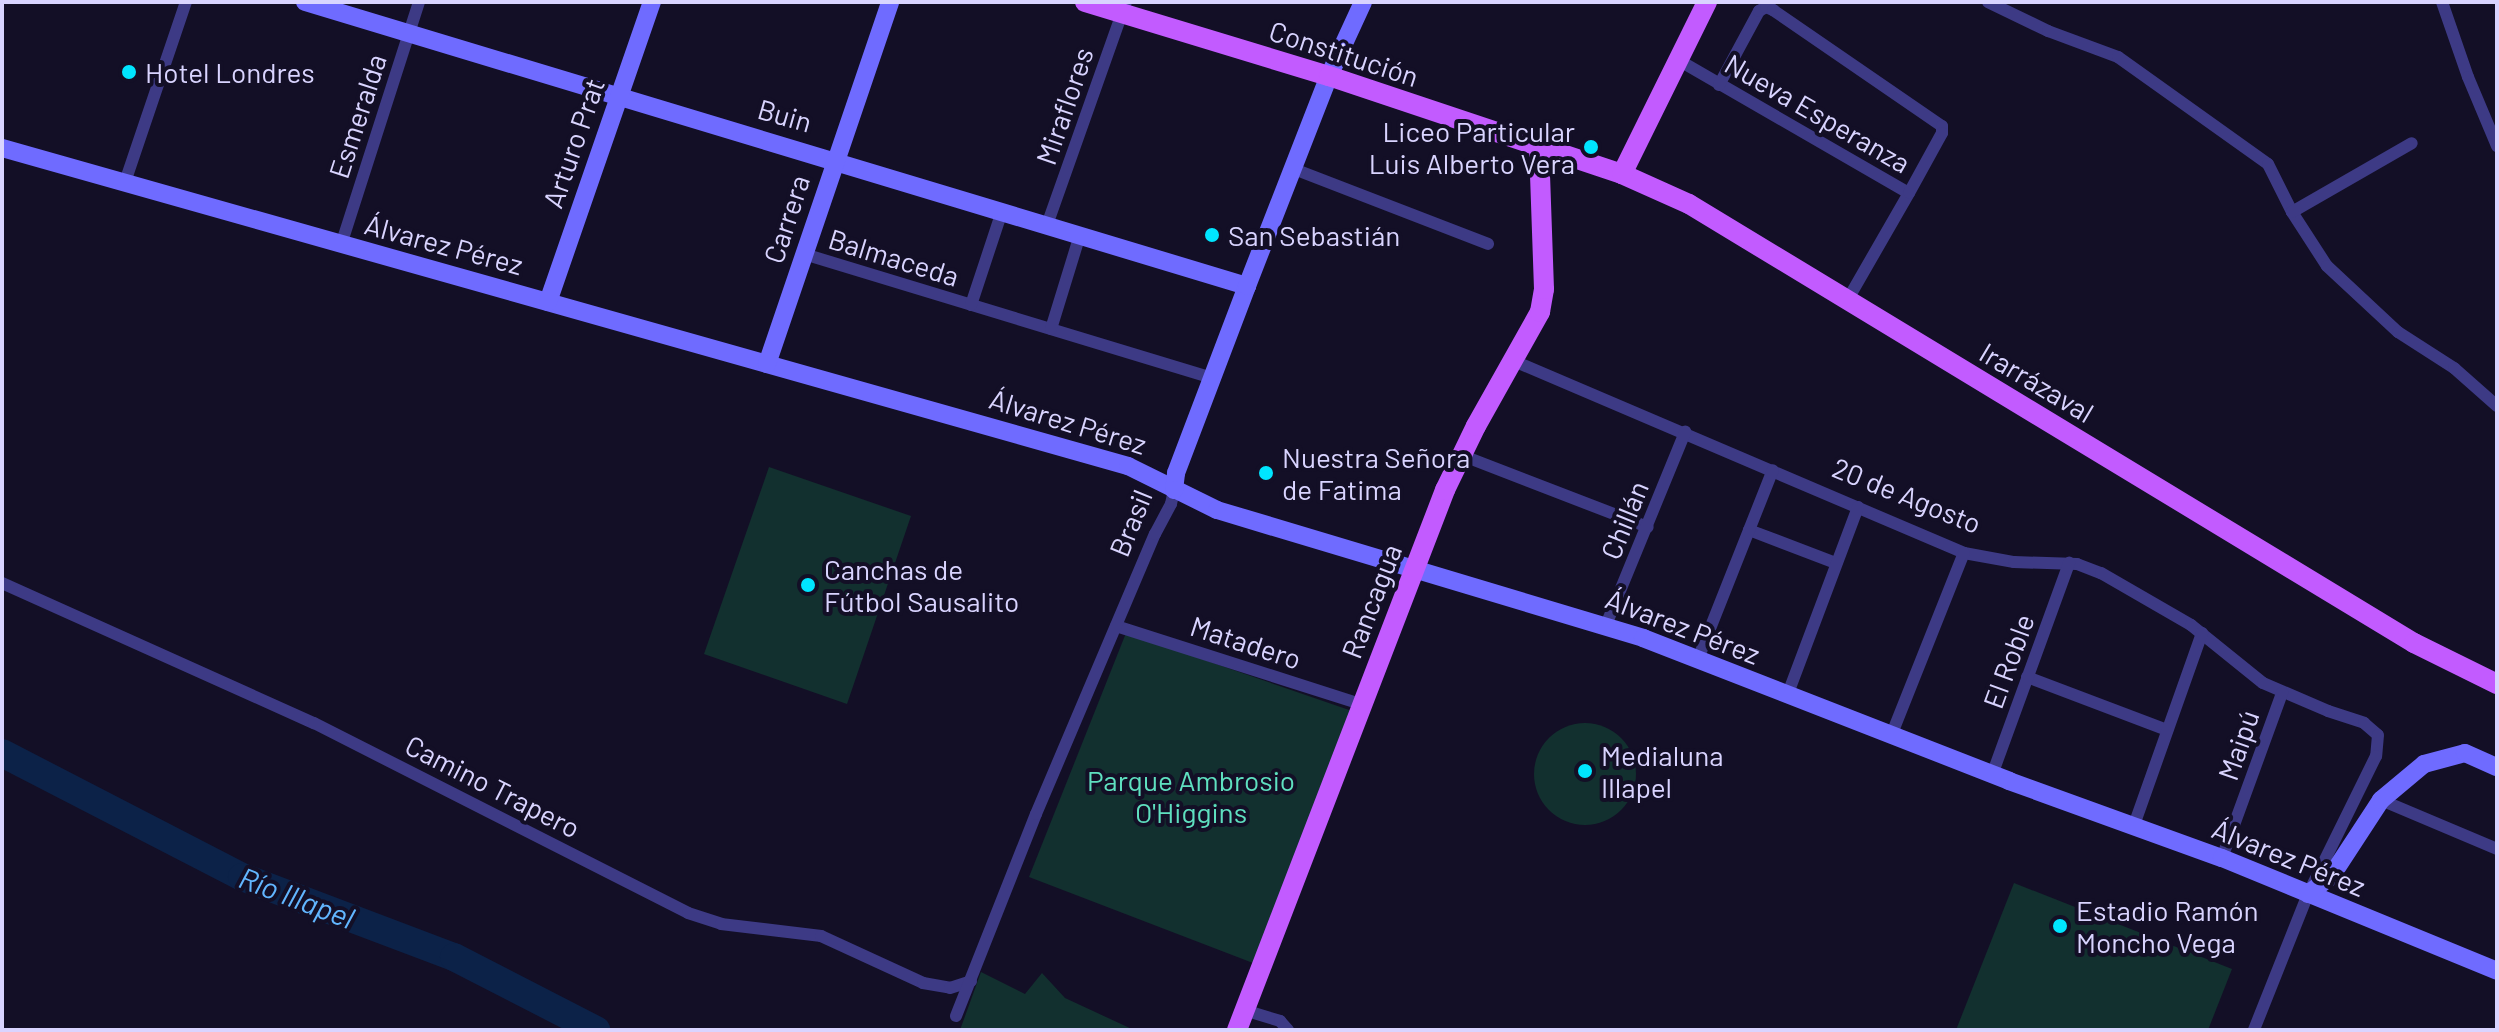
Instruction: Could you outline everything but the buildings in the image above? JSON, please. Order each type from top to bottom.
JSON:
[{"type":"main road","name":"Constitución","points":[[1085,2],[1124,8],[1539,148]]},
{"type":"main road","points":[[1622,174],[1707,2]]},
{"type":"main road","name":"Irarrázaval","points":[[1539,148],[1622,174],[1720,220],[2414,643],[2497,684]]},
{"type":"main road","name":"Rancagua","points":[[1240,1020],[1414,566],[1461,455],[1536,323],[1544,289],[1539,148]]},
{"type":"street","points":[[125,182],[186,2]]},
{"type":"street","name":"Buin","points":[[305,2],[835,159],[1247,286]]},
{"type":"street","name":"Esmeralda","points":[[341,245],[419,2]]},
{"type":"street","name":"Arturo Prat","points":[[548,302],[652,2]]},
{"type":"street","name":"Carrera","points":[[767,364],[890,2]]},
{"type":"street","name":"Brasil","points":[[956,1016],[1036,814],[1171,504],[1176,473],[1211,378],[1329,76],[1363,2]]},
{"type":"street","points":[[1988,2],[2048,31],[2118,57],[2268,164],[2292,212],[2327,266],[2398,332],[2454,368],[2497,406]]},
{"type":"street","points":[[2442,2],[2468,77],[2497,146]]},
{"type":"street","points":[[1719,85],[1759,11],[1766,7],[1773,10],[1942,126],[1942,133],[1909,193]]},
{"type":"street","name":"Miraflores","points":[[1047,225],[1124,8]]},
{"type":"street","name":"Nueva Esperanza","points":[[1680,61],[1909,193],[1848,299]]},
{"type":"street","points":[[2292,212],[2412,143]]},
{"type":"street","name":"Álvarez Pérez","points":[[2,148],[1128,466],[1217,510],[1606,625],[1992,775],[2222,858],[2497,971]]},
{"type":"street","points":[[1294,169],[1488,244]]},
{"type":"street","points":[[971,305],[1002,211]]},
{"type":"street","points":[[1051,329],[1080,235]]},
{"type":"street","name":"Balmaceda","points":[[804,254],[1211,378]]},
{"type":"street","name":"20 de Agosto","points":[[1514,361],[1964,553],[2014,562],[2069,563],[2101,573],[2202,633],[2252,675],[2282,693],[2364,723],[2378,735],[2376,756],[2308,894]]},
{"type":"street","name":"Chillán","points":[[1606,625],[1685,432]]},
{"type":"street","points":[[1461,455],[1648,527]]},
{"type":"street","points":[[1698,659],[1773,470]]},
{"type":"street","points":[[1787,696],[1858,507]]},
{"type":"street","points":[[1749,530],[1836,563]]},
{"type":"street","points":[[1891,736],[1964,553]]},
{"type":"street","name":"El Roble","points":[[1992,775],[2069,563]]},
{"type":"street","name":"Camino Trapero","points":[[2,583],[314,723],[688,913],[721,924],[821,936],[923,983],[950,988],[971,981]]},
{"type":"street","name":"Matadero","points":[[1116,626],[1361,704]]},
{"type":"street","points":[[2133,828],[2202,633]]},
{"type":"street","points":[[2027,677],[2167,730]]},
{"type":"street","name":"Maipú","points":[[2222,858],[2282,693]]},
{"type":"street","points":[[2254,1030],[2308,894],[2332,875],[2381,800],[2424,764],[2465,753],[2497,767]]},
{"type":"street","points":[[2381,800],[2497,849]]},
{"type":"street","points":[[1240,1020],[1280,1021],[1288,1030]]},
{"type":"green space","name":"Canchas de Fútbol Sausalito","points":[[769,467],[911,516],[847,704],[704,654]]},
{"type":"green space","name":"Parque Ambrosio O'Higgins","points":[[1126,633],[1355,712],[1253,963],[1029,877]]},
{"type":"green space","name":"Medialuna Illapel","points":[[1585,723],[1604,727],[1621,738],[1632,755],[1636,774],[1632,793],[1621,810],[1604,821],[1585,825],[1566,821],[1549,810],[1538,793],[1534,774],[1538,755],[1549,738],[1566,727]]},
{"type":"green space","name":"Estadio Ramón Moncho Vega","points":[[2014,883],[2232,969],[2208,1030],[1956,1030]]},
{"type":"green space","points":[[981,972],[1025,994],[1042,973],[1065,998],[1134,1030],[960,1030]]},
{"type":"waterway","name":"Río Illapel","points":[[2,753],[242,877],[454,957],[596,1030]]},
{"type":"place","name":"Hotel Londres","points":[[129,72]]},
{"type":"place","name":"Liceo Particular Luis Alberto Vera","points":[[1591,147]]},
{"type":"place","name":"San Sebastián","points":[[1212,235]]},
{"type":"place","name":"Nuestra Señora de Fatima","points":[[1266,473]]},
{"type":"place","name":"Canchas de Fútbol Sausalito","points":[[808,585]]},
{"type":"place","name":"Medialuna Illapel","points":[[1585,771]]},
{"type":"place","name":"Estadio Ramón Moncho Vega","points":[[2060,926]]}]
